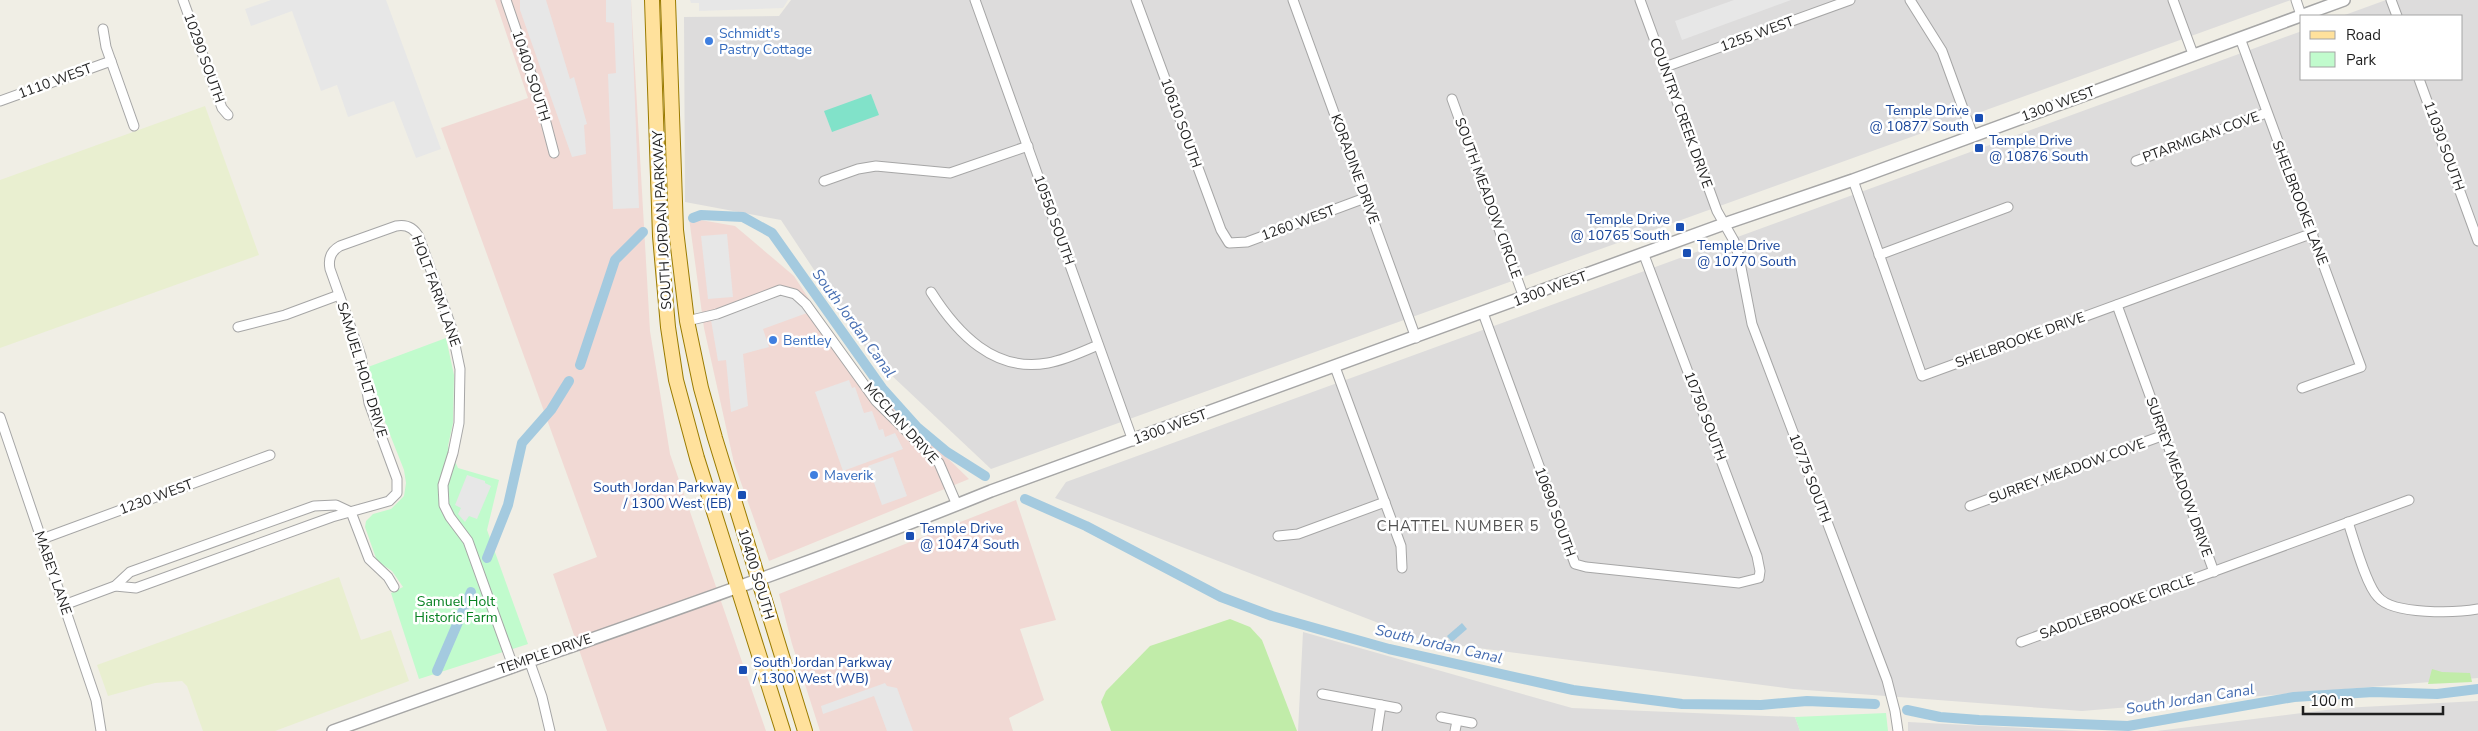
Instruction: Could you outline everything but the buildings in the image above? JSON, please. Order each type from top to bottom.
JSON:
[{"type":"main road","name":"SOUTH JORDAN PARKWAY","points":[[652,0],[664,283],[676,380],[690,437]]},
{"type":"main road","name":"SOUTH JORDAN PARKWAY","points":[[668,0],[675,215],[687,321],[701,388]]},
{"type":"main road","name":"10400 SOUTH","points":[[701,388],[805,731]]},
{"type":"main road","name":"10400 SOUTH","points":[[690,437],[783,731]]},
{"type":"street","name":"10290 SOUTH","points":[[183,0],[222,108],[228,115]]},
{"type":"street","name":"10400 SOUTH","points":[[506,0],[540,100],[554,153]]},
{"type":"street","name":"10550 SOUTH","points":[[975,0],[1133,441]]},
{"type":"street","name":"10610 SOUTH","points":[[1136,0],[1221,230],[1230,243]]},
{"type":"street","name":"KORADINE DRIVE","points":[[1293,0],[1416,338]]},
{"type":"street","name":"COUNTRY CREEK DRIVE","points":[[1640,0],[1717,211],[1724,224]]},
{"type":"street","name":"1255 WEST","points":[[1664,68],[1850,0]]},
{"type":"street","points":[[1910,0],[1942,51],[1973,136]]},
{"type":"street","points":[[2173,0],[2193,54]]},
{"type":"street","points":[[2296,0],[2302,15]]},
{"type":"street","name":"1300 WEST","points":[[2302,15],[2344,0]]},
{"type":"street","points":[[2391,0],[2397,15]]},
{"type":"street","name":"1300 WEST","points":[[758,580],[1335,366],[1644,255],[1724,224],[1852,180],[2300,16]]},
{"type":"street","points":[[103,29],[111,61],[134,126]]},
{"type":"street","name":"SHELBROOKE LANE","points":[[2240,38],[2361,367],[2302,388]]},
{"type":"street","name":"1110 WEST","points":[[0,101],[111,61]]},
{"type":"street","name":"11030 SOUTH","points":[[2419,80],[2478,241]]},
{"type":"street","name":"SOUTH MEADOW CIRCLE","points":[[1452,99],[1524,298]]},
{"type":"street","name":"PTARMIGAN COVE","points":[[2136,161],[2266,113]]},
{"type":"street","points":[[824,182],[858,169],[876,166],[950,173],[1028,146]]},
{"type":"street","name":"SHELBROOKE DRIVE","points":[[1852,180],[1922,376],[2313,233]]},
{"type":"street","name":"1260 WEST","points":[[1230,243],[1247,242],[1365,198]]},
{"type":"street","points":[[1879,255],[2008,207]]},
{"type":"street","name":"10775 SOUTH","points":[[1724,224],[1734,241],[1739,257],[1752,324],[1887,680],[1896,711],[1898,731]]},
{"type":"street","name":"HOLT FARM LANE","points":[[330,256],[340,246],[401,225],[410,227],[419,237],[451,326],[460,369],[460,423],[454,453],[443,485],[444,505],[450,517],[468,541],[513,666]]},
{"type":"street","name":"10750 SOUTH","points":[[1644,255],[1757,556],[1760,572],[1759,578]]},
{"type":"street","name":"SAMUEL HOLT DRIVE","points":[[116,586],[136,588],[351,512],[389,501],[397,493],[398,484],[369,403],[361,356],[330,269],[330,256]]},
{"type":"street","name":"MCCLAN DRIVE","points":[[687,321],[717,314],[780,290],[795,294],[806,304],[876,400],[938,463],[956,505]]},
{"type":"street","points":[[932,292],[946,315],[965,336],[988,354],[1001,360],[1031,365],[1047,363],[1098,346]]},
{"type":"street","points":[[238,327],[285,315],[339,294]]},
{"type":"street","name":"SURREY MEADOW DRIVE","points":[[2117,305],[2214,572],[2409,500]]},
{"type":"street","name":"10690 SOUTH","points":[[1483,313],[1575,564],[1586,567],[1739,583],[1759,578]]},
{"type":"street","points":[[1335,366],[1401,546],[1402,568]]},
{"type":"street","name":"MABEY LANE","points":[[0,417],[96,700],[101,731]]},
{"type":"street","name":"SURREY MEADOW COVE","points":[[1970,506],[2164,435]]},
{"type":"street","name":"1230 WEST","points":[[42,539],[270,456]]},
{"type":"street","points":[[1278,536],[1298,534],[1385,502]]},
{"type":"street","name":"SAMUEL HOLT DRIVE","points":[[64,605],[116,586],[130,572],[303,509],[336,505],[351,512]]},
{"type":"street","points":[[351,512],[369,559],[388,577],[394,587]]},
{"type":"street","points":[[2348,522],[2377,597],[2388,603],[2428,612],[2478,609]]},
{"type":"street","name":"SADDLEBROOKE CIRCLE","points":[[2021,642],[2214,572]]},
{"type":"street","name":"TEMPLE DRIVE","points":[[333,731],[758,580]]},
{"type":"street","points":[[529,660],[542,697],[550,731]]},
{"type":"street","points":[[1322,694],[1397,708]]},
{"type":"street","points":[[1377,731],[1381,705]]},
{"type":"street","points":[[1441,717],[1472,723]]},
{"type":"street","points":[[1454,731],[1457,721]]},
{"type":"shaded area","points":[[271,0],[386,0],[441,149],[416,158],[394,101],[348,117],[337,85],[321,91],[292,11],[251,26],[245,9]]},
{"type":"shaded area","points":[[495,0],[631,0],[650,331],[670,454],[766,731],[607,731],[553,574],[597,557],[441,128],[528,98]]},
{"type":"shaded area","points":[[520,0],[546,0],[570,79],[574,77],[587,124],[584,125],[586,154],[572,157],[520,10]]},
{"type":"shaded area","points":[[606,0],[631,0],[639,208],[613,209],[608,74],[616,73],[614,23],[606,22]]},
{"type":"shaded area","points":[[690,0],[788,0],[783,8],[699,11],[699,3],[691,3]]},
{"type":"shaded area","points":[[791,0],[2291,0],[991,469],[871,356],[781,220],[685,202],[684,17],[779,16]]},
{"type":"shaded area","points":[[1734,0],[1791,0],[1682,40],[1675,21]]},
{"type":"shaded area","points":[[2386,0],[2478,0],[2478,678],[2082,711],[1793,689],[1425,641],[1055,498],[1066,482],[2300,32],[2300,80],[2463,80],[2463,15],[2345,15]]},
{"type":"shaded area","points":[[689,218],[735,226],[794,276],[852,365],[969,479],[769,561],[734,463],[704,328]]},
{"type":"shaded area","points":[[727,234],[733,297],[708,299],[701,236]]},
{"type":"shaded area","points":[[778,294],[795,297],[807,313],[763,329],[769,347],[743,354],[748,406],[731,412],[726,360],[718,361],[711,320]]},
{"type":"shaded area","points":[[849,380],[852,388],[855,387],[864,413],[872,411],[879,430],[883,429],[885,437],[895,433],[903,449],[843,471],[815,392]]},
{"type":"shaded area","points":[[893,457],[907,496],[882,505],[868,466]]},
{"type":"shaded area","points":[[467,475],[485,481],[485,483],[491,486],[477,519],[469,516],[465,522],[458,514],[461,508],[455,505]]},
{"type":"shaded area","points":[[1016,500],[1056,620],[1020,629],[1044,700],[1009,718],[1013,731],[820,731],[792,644],[779,594]]},
{"type":"shaded area","points":[[1303,632],[1572,708],[1795,717],[1800,731],[1298,731]]},
{"type":"shaded area","points":[[885,683],[887,686],[897,688],[913,731],[887,731],[874,696],[823,714],[821,706]]},
{"type":"shaded area","points":[[2478,701],[2478,731],[2157,731],[2342,708]]},
{"type":"shaded area","points":[[1908,722],[2081,731],[1908,731]]},
{"type":"green space","points":[[871,94],[879,115],[832,132],[824,111]]},
{"type":"green space","points":[[205,106],[259,255],[0,348],[0,180]]},
{"type":"green space","name":"Samuel Holt Historic Farm","points":[[446,338],[454,375],[453,423],[448,446],[458,468],[499,480],[487,530],[528,644],[419,679],[391,593],[403,587],[392,571],[377,561],[365,527],[366,521],[373,514],[391,509],[404,496],[406,483],[404,470],[376,399],[368,367]]},
{"type":"green space","points":[[339,577],[361,640],[391,630],[409,681],[275,731],[203,731],[187,686],[182,681],[155,683],[108,696],[97,665]]},
{"type":"green space","points":[[1230,619],[1250,627],[1262,640],[1297,731],[1111,731],[1101,702],[1106,691],[1150,646]]},
{"type":"green space","points":[[2432,669],[2442,672],[2470,673],[2472,682],[2428,684]]},
{"type":"green space","points":[[1886,713],[1888,731],[1800,731],[1795,717]]},
{"type":"water","points":[[1462,623],[1467,629],[1452,642],[1447,636]]},
{"type":"waterway","name":"South Jordan Canal","points":[[693,218],[701,215],[743,217],[772,233],[882,388],[917,427],[947,452],[985,476]]},
{"type":"waterway","name":"South Jordan Canal","points":[[580,365],[615,260],[643,232]]},
{"type":"waterway","name":"South Jordan Canal","points":[[487,558],[508,505],[522,443],[551,410],[569,381]]},
{"type":"waterway","name":"South Jordan Canal","points":[[1025,499],[1086,526],[1221,597],[1272,616],[1389,649],[1573,690],[1682,704],[1761,705],[1807,701],[1875,704]]},
{"type":"waterway","name":"South Jordan Canal","points":[[437,671],[471,592]]},
{"type":"waterway","name":"South Jordan Canal","points":[[1907,710],[1940,717],[1979,720],[2128,726],[2294,697],[2373,692],[2437,694],[2478,689]]},
{"type":"place","name":"Schmidt's Pastry Cottage","points":[[709,41]]},
{"type":"place","name":"Temple Drive @ 10877 South","points":[[1979,118]]},
{"type":"place","name":"Temple Drive @ 10876 South","points":[[1979,148]]},
{"type":"place","name":"Temple Drive @ 10765 South","points":[[1680,227]]},
{"type":"place","name":"Temple Drive @ 10770 South","points":[[1687,253]]},
{"type":"place","name":"Bentley","points":[[773,340]]},
{"type":"place","name":"Maverik","points":[[814,475]]},
{"type":"place","name":"South Jordan Parkway / 1300 West (EB)","points":[[742,495]]},
{"type":"place","name":"Temple Drive @ 10474 South","points":[[910,536]]},
{"type":"place","name":"South Jordan Parkway / 1300 West (WB)","points":[[743,670]]},
{"type":"district","name":"CHATTEL NUMBER 5","points":[[1458,526]]}]
